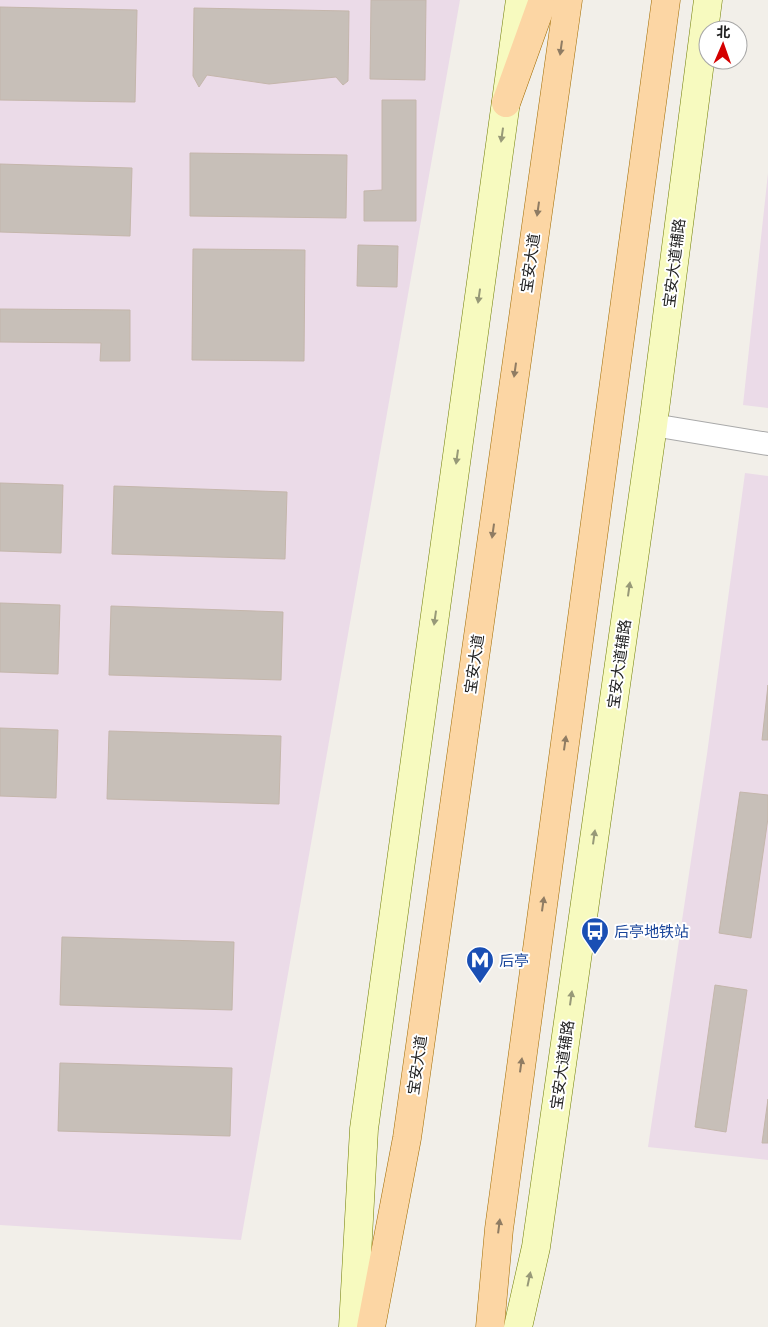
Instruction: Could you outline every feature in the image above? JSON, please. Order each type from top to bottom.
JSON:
[{"type":"main road","points":[[353,1327],[364,1130],[520,0]]},
{"type":"main road","points":[[506,103],[543,0]]},
{"type":"main road","name":"宝安大道","points":[[371,1327],[406,1138],[568,0]]},
{"type":"main road","name":"宝安大道辅路","points":[[518,1327],[536,1247],[653,425],[708,0]]},
{"type":"main road","points":[[490,1327],[498,1229],[666,3]]},
{"type":"street","points":[[653,425],[768,444]]},
{"type":"shaded area","points":[[0,0],[460,0],[241,1240],[0,1225]]},
{"type":"shaded area","points":[[768,173],[768,408],[743,405]]},
{"type":"shaded area","points":[[745,473],[768,476],[768,1160],[648,1147],[707,754]]},
{"type":"building","points":[[371,0],[426,0],[425,80],[370,79]]},
{"type":"building","points":[[0,7],[137,10],[135,102],[0,100]]},
{"type":"building","points":[[194,8],[349,11],[348,81],[343,85],[336,77],[269,84],[207,75],[199,87],[193,76]]},
{"type":"building","points":[[382,100],[416,100],[416,221],[364,221],[364,191],[382,190]]},
{"type":"building","points":[[190,153],[347,155],[346,218],[190,216]]},
{"type":"building","points":[[0,164],[132,168],[130,236],[0,232]]},
{"type":"building","points":[[358,245],[398,246],[397,287],[357,286]]},
{"type":"building","points":[[193,249],[305,250],[304,361],[192,360]]},
{"type":"building","points":[[0,309],[130,310],[130,361],[100,361],[101,343],[0,342]]},
{"type":"building","points":[[0,483],[63,485],[61,553],[0,551]]},
{"type":"building","points":[[114,486],[287,492],[285,559],[112,554]]},
{"type":"building","points":[[0,603],[60,605],[58,674],[0,672]]},
{"type":"building","points":[[111,606],[283,612],[281,680],[109,675]]},
{"type":"building","points":[[768,685],[768,740],[762,740]]},
{"type":"building","points":[[0,728],[58,730],[56,798],[0,796]]},
{"type":"building","points":[[109,731],[281,736],[279,804],[107,799]]},
{"type":"building","points":[[740,792],[768,795],[768,818],[751,938],[719,933]]},
{"type":"building","points":[[62,937],[234,942],[232,1010],[60,1005]]},
{"type":"building","points":[[715,985],[747,990],[726,1132],[695,1127]]},
{"type":"building","points":[[60,1063],[232,1068],[230,1136],[58,1131]]},
{"type":"building","points":[[768,1099],[768,1143],[762,1143]]},
{"type":"place","name":"后亭地铁站","points":[[595,955]]},
{"type":"place","name":"后亭","points":[[480,984]]}]
